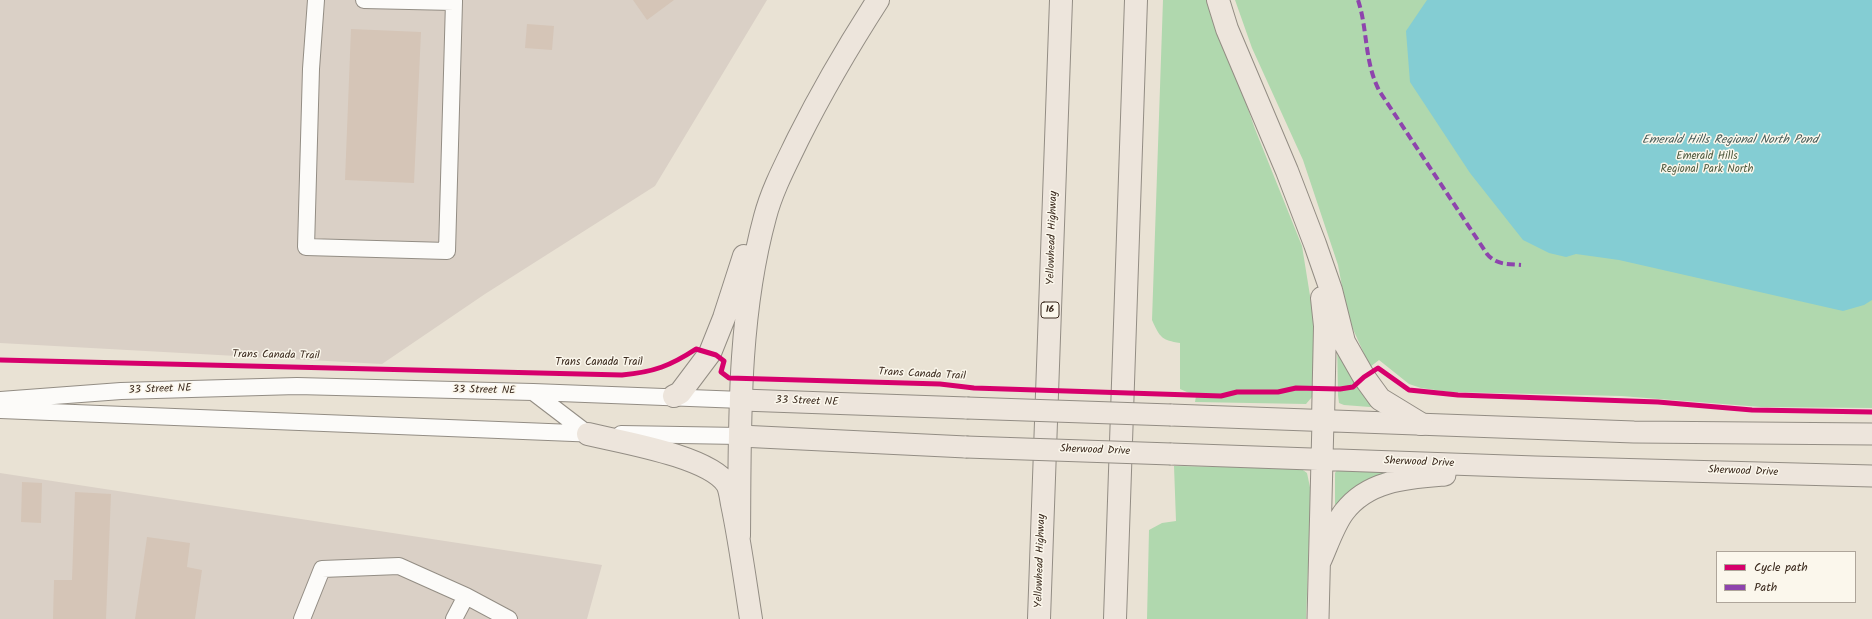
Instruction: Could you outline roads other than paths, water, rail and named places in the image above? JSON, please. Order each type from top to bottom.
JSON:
[{"type":"highway","points":[[739,536],[740,436],[747,303],[765,216],[785,165],[814,108],[878,0]]},
{"type":"highway","name":"Yellowhead Highway","points":[[1039,619],[1061,0]]},
{"type":"highway","points":[[1115,619],[1136,0]]},
{"type":"highway","points":[[1218,0],[1227,29],[1288,171],[1315,244],[1331,290],[1344,342],[1364,377],[1380,399],[1421,424]]},
{"type":"highway","points":[[674,396],[680,393],[710,353],[724,318],[751,234],[765,216]]},
{"type":"highway","points":[[1315,244],[1325,326],[1323,420]]},
{"type":"highway","points":[[588,434],[655,450],[683,459],[711,470],[728,484],[739,536],[751,619]]},
{"type":"main road","name":"33 Street NE","points":[[742,400],[1323,420]]},
{"type":"main road","points":[[1318,619],[1323,420],[1634,432],[1872,434]]},
{"type":"main road","name":"Sherwood Drive","points":[[740,436],[966,447],[1536,467],[1872,476]]},
{"type":"main road","points":[[1320,562],[1344,512],[1360,495],[1379,485],[1415,477],[1536,467]]},
{"type":"street","points":[[316,0],[311,69],[306,247],[446,251],[454,1],[364,0]]},
{"type":"street","name":"33 Street NE","points":[[0,400],[121,391],[297,386],[674,396],[742,400]]},
{"type":"street","points":[[533,392],[588,434]]},
{"type":"street","points":[[0,410],[588,434],[740,436]]},
{"type":"street","points":[[302,619],[322,569],[399,566],[466,596],[509,619]]},
{"type":"street","points":[[454,619],[466,596]]},
{"type":"water","name":"Emerald Hills Regional North Pond","points":[[1427,0],[1872,0],[1872,300],[1864,305],[1843,311],[1619,260],[1576,254],[1566,257],[1549,253],[1523,240],[1470,173],[1410,82],[1406,31]]},
{"type":"park label","name":"Emerald Hills Regional Park North","points":[[1707,163]]}]
